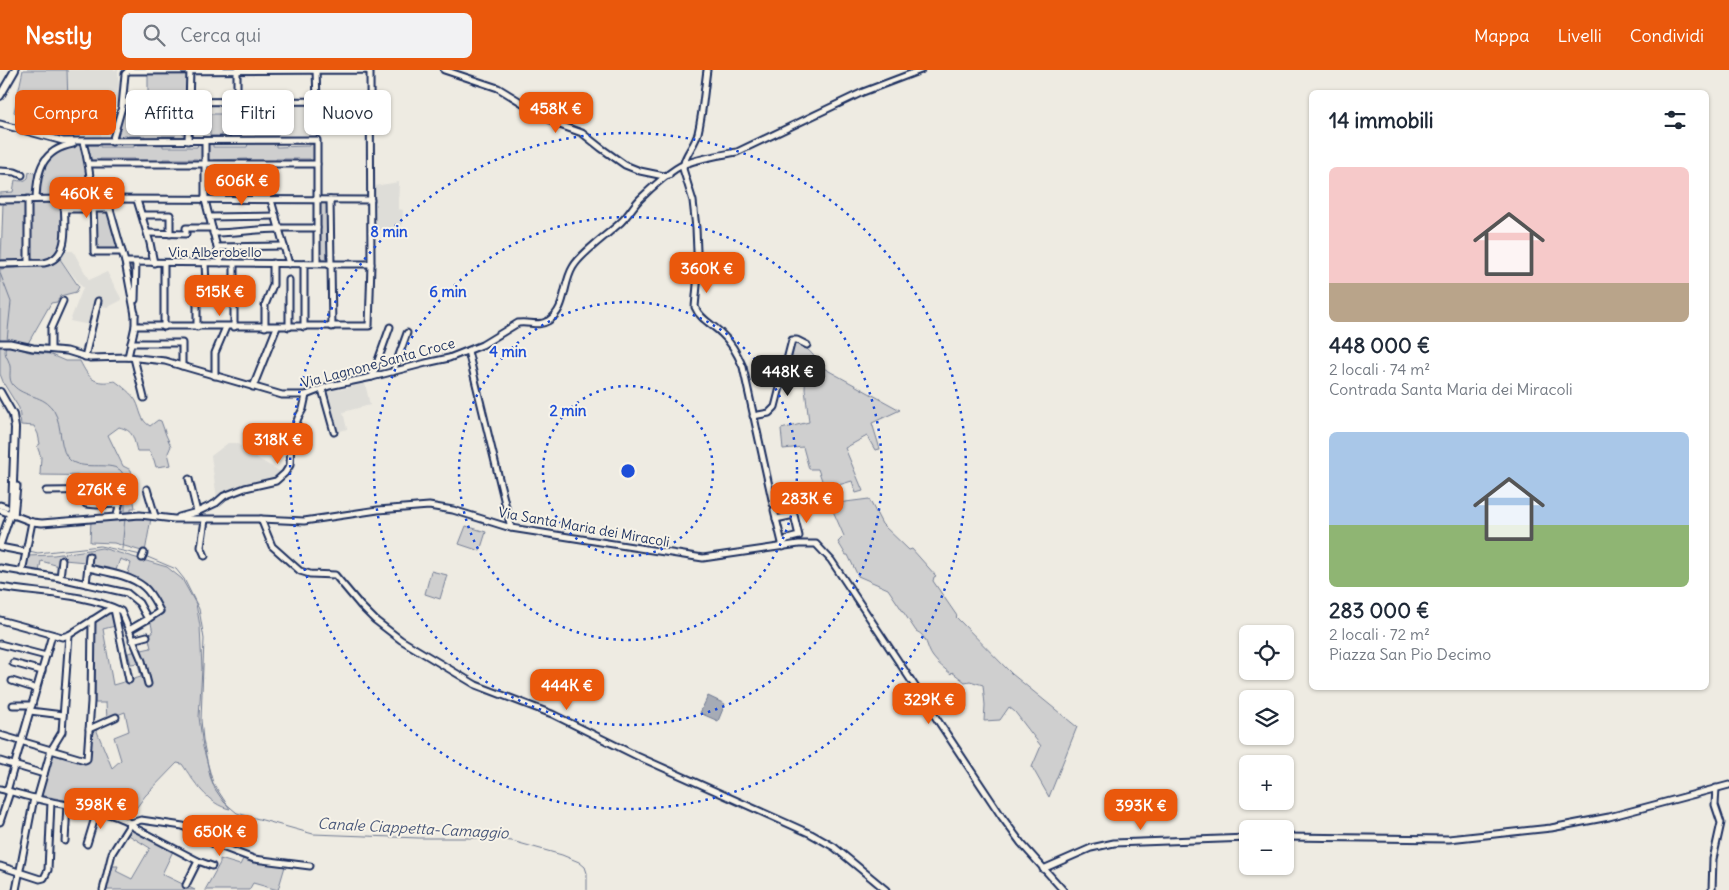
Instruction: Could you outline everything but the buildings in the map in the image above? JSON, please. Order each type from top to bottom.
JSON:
[{"type":"main road","points":[[0,96],[15,70]]},
{"type":"main road","points":[[0,392],[11,411],[15,424],[12,515],[0,545]]},
{"type":"street","points":[[189,90],[190,70]]},
{"type":"street","points":[[316,70],[317,90]]},
{"type":"street","points":[[112,142],[123,102],[125,74],[128,71],[367,70],[370,72],[370,90]]},
{"type":"street","points":[[444,70],[498,88],[557,124],[582,133],[625,165],[640,171],[664,176],[670,174]]},
{"type":"street","points":[[707,70],[703,110],[698,134],[683,164],[693,201],[696,228],[698,274],[695,308],[708,323],[722,333],[738,355],[747,380],[753,416],[783,546]]},
{"type":"street","points":[[683,164],[737,152],[863,92],[921,70]]},
{"type":"street","points":[[237,90],[238,71]]},
{"type":"street","points":[[0,124],[57,141],[317,140],[317,264]]},
{"type":"street","points":[[188,135],[188,141]]},
{"type":"street","points":[[135,326],[366,327],[370,324],[370,135]]},
{"type":"street","points":[[205,141],[205,200],[221,263]]},
{"type":"street","points":[[83,142],[89,164],[93,199],[94,252],[122,252]]},
{"type":"street","points":[[36,199],[38,174],[48,156],[59,147],[83,142]]},
{"type":"street","points":[[89,164],[317,164]]},
{"type":"street","name":"Via Lagnone Santa Croce","points":[[2,342],[32,348],[67,351],[85,357],[165,361],[282,395],[306,394],[329,386],[449,358],[491,340],[518,323],[538,324],[548,321],[560,309],[570,273],[577,261],[623,221],[639,200],[683,164]]},
{"type":"street","points":[[0,171],[15,172],[22,175]]},
{"type":"street","points":[[28,199],[28,263]]},
{"type":"street","points":[[0,200],[64,199],[64,244],[60,254],[50,262],[0,264]]},
{"type":"street","points":[[93,199],[371,200]]},
{"type":"street","points":[[107,199],[125,262],[135,315]]},
{"type":"street","points":[[137,200],[148,234],[154,263]]},
{"type":"street","points":[[271,200],[290,264]]},
{"type":"street","points":[[330,200],[332,327]]},
{"type":"street","points":[[64,209],[110,209]]},
{"type":"street","points":[[142,215],[170,215],[170,234]]},
{"type":"street","points":[[209,217],[276,216]]},
{"type":"street","points":[[148,234],[186,234],[186,228],[246,232],[252,230],[317,228]]},
{"type":"street","points":[[217,247],[284,246]]},
{"type":"street","name":"Via Alberobello","points":[[125,262],[371,264]]},
{"type":"street","points":[[136,263],[135,326],[131,343],[131,358],[144,398]]},
{"type":"street","points":[[164,263],[164,327]]},
{"type":"street","points":[[198,327],[197,305],[206,284],[206,263]]},
{"type":"street","points":[[234,263],[234,327]]},
{"type":"street","points":[[265,327],[265,305],[273,285],[273,263]]},
{"type":"street","points":[[304,264],[304,327]]},
{"type":"street","points":[[289,280],[289,327]]},
{"type":"street","points":[[51,349],[51,328],[64,301]]},
{"type":"street","points":[[85,357],[98,301]]},
{"type":"street","points":[[215,376],[215,353],[226,327]]},
{"type":"street","points":[[253,387],[277,327]]},
{"type":"street","points":[[372,377],[390,327]]},
{"type":"street","points":[[393,372],[406,333]]},
{"type":"street","points":[[753,416],[769,413],[775,407],[792,340],[797,340],[806,345]]},
{"type":"street","points":[[131,343],[182,343],[182,366]]},
{"type":"street","points":[[468,350],[511,528]]},
{"type":"street","points":[[322,389],[334,432]]},
{"type":"street","points":[[174,519],[197,512],[216,503],[224,496],[276,481],[285,473],[290,466],[291,439],[303,409],[306,394]]},
{"type":"street","points":[[117,516],[121,490],[120,479]]},
{"type":"street","points":[[189,479],[197,512]]},
{"type":"street","points":[[12,515],[18,486]]},
{"type":"street","points":[[147,489],[155,516]]},
{"type":"street","points":[[46,490],[121,490]]},
{"type":"street","points":[[86,504],[97,506],[119,504]]},
{"type":"street","name":"Via Santa Maria dei Miracoli","points":[[0,510],[32,522],[117,516],[155,516],[205,520],[261,519],[304,521],[386,509],[429,506],[453,510],[511,528],[703,558],[783,546],[816,544],[831,560],[1002,817],[1043,869]]},
{"type":"street","points":[[776,519],[794,515],[799,536],[787,539],[783,546]]},
{"type":"street","points":[[261,519],[272,546],[294,566],[305,574],[334,575],[375,620],[401,640],[464,679],[552,714],[637,756],[811,834],[834,847],[886,890]]},
{"type":"street","points":[[204,556],[201,548],[205,520]]},
{"type":"street","points":[[22,572],[32,522]]},
{"type":"street","points":[[0,545],[26,552]]},
{"type":"street","points":[[86,584],[89,556]]},
{"type":"street","points":[[60,578],[62,560]]},
{"type":"street","points":[[0,568],[60,578],[127,593],[139,604],[148,619]]},
{"type":"street","points":[[88,568],[135,581],[151,595],[160,611],[129,630]]},
{"type":"street","points":[[0,587],[67,596],[115,609],[123,613],[132,640],[142,661],[148,684]]},
{"type":"street","points":[[0,620],[62,637],[69,635],[108,610],[115,609]]},
{"type":"street","points":[[115,609],[129,680]]},
{"type":"street","points":[[0,735],[86,759],[91,702],[92,620]]},
{"type":"street","points":[[0,822],[52,635]]},
{"type":"street","points":[[16,890],[36,799],[51,750],[62,732],[69,635]]},
{"type":"street","points":[[132,640],[147,636]]},
{"type":"street","points":[[0,644],[46,656]]},
{"type":"street","points":[[13,663],[42,671]]},
{"type":"street","points":[[12,681],[37,689]]},
{"type":"street","points":[[13,705],[32,705]]},
{"type":"street","points":[[30,711],[63,715]]},
{"type":"street","points":[[89,729],[116,717]]},
{"type":"street","points":[[0,761],[44,774]]},
{"type":"street","points":[[1294,837],[1449,839],[1551,828],[1609,817],[1729,785]]},
{"type":"street","points":[[1712,890],[1712,859],[1721,823],[1715,805],[1716,788]]},
{"type":"street","points":[[0,789],[36,799],[97,811],[131,823],[141,820],[183,826],[214,844],[254,859],[310,866]]},
{"type":"street","points":[[0,866],[40,880],[44,878],[48,870],[51,802]]},
{"type":"street","points":[[64,841],[67,805]]},
{"type":"street","points":[[87,844],[97,811]]},
{"type":"street","points":[[131,823],[134,828],[198,861],[212,866]]},
{"type":"street","points":[[102,890],[112,853],[131,823]]},
{"type":"street","points":[[1063,890],[1043,869],[1091,848],[1114,843],[1239,838]]},
{"type":"street","points":[[186,885],[198,861]]},
{"type":"shaded area","points":[[23,70],[67,70],[68,90],[19,90]]},
{"type":"shaded area","points":[[67,70],[118,70],[119,104],[116,104],[116,90],[68,90]]},
{"type":"shaded area","points":[[187,73],[186,90],[148,90],[148,74]]},
{"type":"shaded area","points":[[125,104],[126,135],[185,135],[185,138],[177,138],[176,136],[145,138],[145,136],[122,136],[122,138],[115,139]]},
{"type":"shaded area","points":[[294,104],[304,104],[304,135],[316,135],[316,138],[254,138],[254,135],[294,135]]},
{"type":"shaded area","points":[[212,105],[222,105],[223,138],[192,138],[192,135],[212,135]]},
{"type":"shaded area","points":[[212,114],[222,114],[222,136],[210,136],[212,135]]},
{"type":"shaded area","points":[[51,135],[69,135],[69,138]]},
{"type":"shaded area","points":[[70,135],[101,135],[101,138],[70,139]]},
{"type":"shaded area","points":[[134,144],[163,144],[163,147],[197,147],[198,144],[202,144],[202,162],[198,162],[197,159],[163,159],[163,162],[134,162],[134,159],[100,159],[100,161],[91,161],[87,145],[134,147]]},
{"type":"shaded area","points":[[208,144],[213,144],[213,147],[247,147],[248,144],[276,144],[276,147],[310,146],[310,144],[315,144],[315,161],[310,159],[276,159],[276,162],[248,162],[247,159],[213,160],[213,162],[208,162]]},
{"type":"shaded area","points":[[81,145],[86,164],[90,195],[39,196],[41,174],[48,160],[61,151]]},
{"type":"shaded area","points":[[208,168],[227,169],[228,175],[239,175],[239,198],[207,198]]},
{"type":"shaded area","points":[[241,168],[268,168],[268,197],[241,197]]},
{"type":"shaded area","points":[[29,172],[35,173],[34,195],[0,198],[0,193],[13,192],[15,180],[25,180],[28,178]]},
{"type":"shaded area","points":[[399,182],[398,209],[403,210],[401,232],[373,229],[374,186]]},
{"type":"shaded area","points":[[31,202],[61,203],[61,246],[55,256],[48,260],[31,260]]},
{"type":"shaded area","points":[[319,202],[328,202],[328,261],[319,261]]},
{"type":"shaded area","points":[[3,203],[25,203],[25,260],[1,260]]},
{"type":"shaded area","points":[[96,212],[108,212],[118,249],[97,249]]},
{"type":"shaded area","points":[[65,251],[73,251],[89,280],[107,272],[122,300],[108,307],[95,305],[90,325],[70,321],[83,288],[60,259]]},
{"type":"shaded area","points":[[60,259],[79,287],[76,292],[60,296],[57,302],[51,303],[27,345],[0,341],[0,269],[46,266],[54,264]]},
{"type":"shaded area","points":[[795,342],[812,354],[818,365],[900,410],[872,423],[880,449],[875,450],[867,436],[845,448],[863,491],[856,493],[852,481],[825,489],[818,469],[809,469],[803,447],[783,449],[781,429],[809,422],[805,389],[806,371],[783,367],[791,343]]},
{"type":"shaded area","points":[[0,345],[8,345],[29,352],[49,354],[65,361],[80,361],[86,372],[93,379],[102,382],[115,381],[127,390],[136,401],[142,418],[147,424],[150,426],[158,420],[161,421],[171,446],[168,453],[171,465],[156,467],[149,451],[137,451],[134,438],[128,430],[119,427],[108,435],[123,466],[131,470],[136,495],[133,496],[135,508],[131,508],[131,512],[119,513],[123,484],[120,476],[40,475],[41,457],[37,446],[40,444],[38,434],[34,426],[21,425],[19,408],[0,374]]},
{"type":"shaded area","points":[[365,383],[370,405],[343,412],[347,429],[337,432],[326,390],[338,387],[339,390]]},
{"type":"shaded area","points":[[228,443],[236,443],[283,473],[275,480],[217,499],[211,456]]},
{"type":"shaded area","points":[[869,499],[882,524],[909,550],[912,549],[936,576],[933,581],[956,617],[1012,674],[1077,727],[1049,797],[1032,767],[1041,746],[1015,712],[1009,707],[1000,720],[984,721],[983,685],[970,681],[965,682],[952,672],[951,674],[933,657],[925,639],[916,631],[888,589],[858,576],[848,555],[846,555],[838,542],[844,536],[830,504]]},
{"type":"shaded area","points":[[130,517],[151,518],[145,552],[114,543],[90,542],[91,520]]},
{"type":"shaded area","points":[[466,526],[486,532],[480,551],[459,544]]},
{"type":"shaded area","points":[[102,548],[167,567],[182,579],[196,604],[200,626],[202,669],[199,717],[203,747],[213,783],[230,809],[222,807],[208,797],[182,764],[177,763],[145,796],[132,814],[40,795],[51,753],[87,761],[92,731],[96,729],[112,768],[121,760],[114,737],[129,731],[125,712],[107,719],[106,703],[95,703],[95,621],[112,612],[115,626],[103,629],[113,685],[141,677],[138,663],[131,664],[128,653],[151,648],[148,634],[153,633],[150,618],[161,611],[156,599],[144,583],[127,576],[131,563],[120,559],[115,573],[90,566],[92,554],[87,554],[86,562],[64,560],[64,558],[60,557],[59,566],[41,561],[39,572],[25,569],[27,556],[54,555]]},
{"type":"shaded area","points":[[431,571],[447,575],[440,599],[425,594]]},
{"type":"shaded area","points":[[708,696],[725,704],[718,721],[700,713]]},
{"type":"shaded area","points":[[134,829],[173,851],[162,874],[195,890],[104,890],[111,866],[118,866],[116,871],[132,879],[150,848],[127,834]]},
{"type":"shaded area","points":[[244,857],[286,863],[278,890],[253,883],[249,890],[205,890],[220,863],[220,859],[240,865]]},
{"type":"waterway","points":[[0,273],[11,302],[7,340]]},
{"type":"waterway","points":[[6,344],[5,354],[10,366],[11,383],[23,392],[45,402],[54,411],[59,423],[62,445],[67,457],[77,464],[118,468],[122,472],[125,489],[125,514]]},
{"type":"waterway","points":[[122,549],[125,518]]},
{"type":"waterway","name":"Canale Ciappetta-Camaggio","points":[[29,551],[38,553],[100,546],[141,555]]},
{"type":"waterway","name":"Canale Ciappetta-Camaggio","points":[[145,556],[176,569],[184,579],[199,609],[204,639],[201,720],[203,740],[210,776],[215,789],[224,802],[237,813],[313,834],[419,838],[488,838],[512,841],[562,855],[579,862],[585,867],[587,873],[587,890]]}]
